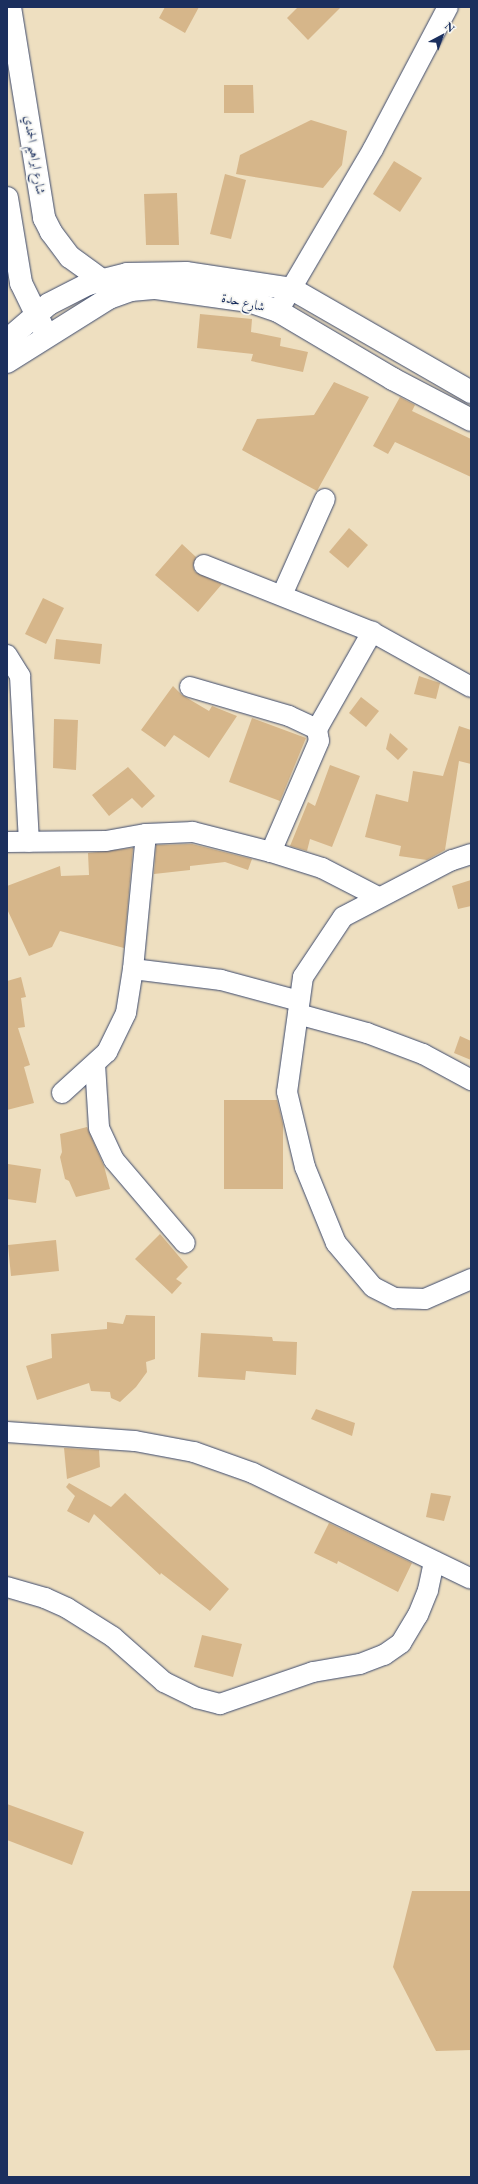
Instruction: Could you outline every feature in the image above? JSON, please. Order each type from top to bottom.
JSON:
[{"type":"main road","name":"شارع ابراهيم الحمدي","points":[[10,7],[44,218],[60,245],[70,257],[102,280]]},
{"type":"main road","points":[[7,198],[22,283],[48,336]]},
{"type":"main road","name":"شارع حدة","points":[[7,340],[36,314],[68,293],[102,280],[133,274],[186,273],[292,289],[471,392]]},
{"type":"main road","points":[[7,331],[17,309],[22,283]]},
{"type":"main road","name":"شارع حدة","points":[[7,362],[109,298],[143,288],[249,301],[278,311],[393,379],[471,420]]},
{"type":"street","points":[[278,311],[372,149],[448,7]]},
{"type":"street","points":[[282,595],[325,499]]},
{"type":"street","points":[[204,564],[372,632],[471,687]]},
{"type":"street","points":[[272,852],[319,741],[317,729],[372,632]]},
{"type":"street","points":[[7,655],[20,676],[29,842]]},
{"type":"street","points":[[190,687],[289,716],[317,729]]},
{"type":"street","points":[[7,842],[106,841],[146,834],[193,832],[272,852],[322,868],[378,897]]},
{"type":"street","points":[[62,1093],[107,1052],[126,1013],[133,968],[146,834]]},
{"type":"street","points":[[471,854],[452,860],[378,897],[343,917],[303,977],[287,1092],[305,1167],[336,1243],[373,1288],[395,1298],[425,1299],[471,1279]]},
{"type":"street","points":[[133,968],[221,980],[424,1054],[471,1080]]},
{"type":"street","points":[[95,1064],[99,1128],[114,1160],[186,1243]]},
{"type":"street","points":[[7,1432],[135,1441],[194,1452],[253,1473],[471,1579]]},
{"type":"street","points":[[7,1587],[45,1598],[67,1608],[113,1637],[164,1682],[197,1698],[220,1704],[313,1672],[360,1664],[384,1655],[401,1642],[418,1615],[428,1590],[434,1562]]},
{"type":"building","points":[[165,7],[199,7],[185,33],[159,18]]},
{"type":"building","points":[[298,7],[341,7],[308,40],[287,18]]},
{"type":"building","points":[[224,85],[253,85],[254,113],[224,113]]},
{"type":"building","points":[[311,120],[347,131],[342,165],[323,188],[236,174],[240,155]]},
{"type":"building","points":[[394,161],[422,178],[400,212],[373,194]]},
{"type":"building","points":[[225,174],[246,180],[231,239],[210,234]]},
{"type":"building","points":[[177,193],[179,245],[146,245],[144,194]]},
{"type":"building","points":[[200,314],[252,319],[251,332],[281,338],[280,346],[308,352],[303,372],[251,361],[253,354],[197,348]]},
{"type":"building","points":[[334,382],[369,397],[317,491],[242,450],[257,419],[314,415]]},
{"type":"building","points":[[400,397],[415,405],[412,411],[471,439],[471,477],[395,442],[388,454],[373,446]]},
{"type":"building","points":[[349,528],[368,545],[348,568],[329,552]]},
{"type":"building","points":[[182,544],[196,557],[193,566],[195,572],[222,584],[198,612],[155,575]]},
{"type":"building","points":[[43,598],[64,608],[46,644],[25,634]]},
{"type":"building","points":[[56,639],[102,644],[100,664],[54,659]]},
{"type":"building","points":[[419,676],[440,683],[436,699],[414,694]]},
{"type":"building","points":[[173,686],[182,695],[209,711],[212,706],[237,716],[209,758],[174,735],[165,747],[141,730]]},
{"type":"building","points":[[361,697],[379,711],[366,727],[349,713]]},
{"type":"building","points":[[252,718],[306,738],[280,801],[229,782]]},
{"type":"building","points":[[54,719],[78,720],[76,770],[53,768]]},
{"type":"building","points":[[459,726],[471,730],[471,764],[459,761],[445,850],[427,860],[399,856],[401,846],[365,837],[376,794],[408,802],[413,771],[443,776]]},
{"type":"building","points":[[390,733],[408,749],[398,760],[386,749]]},
{"type":"building","points":[[330,765],[360,776],[332,847],[310,839],[307,851],[290,846],[308,802],[315,806]]},
{"type":"building","points":[[128,767],[155,796],[142,808],[132,798],[109,816],[92,795]]},
{"type":"building","points":[[192,844],[252,859],[248,870],[225,862],[190,866],[190,870],[154,874],[156,845]]},
{"type":"building","points":[[133,848],[124,948],[60,931],[52,947],[29,956],[7,909],[7,886],[60,866],[61,876],[89,875],[88,853]]},
{"type":"building","points":[[471,880],[471,906],[458,909],[452,886]]},
{"type":"building","points":[[21,977],[26,997],[21,998],[25,1027],[18,1028],[30,1065],[24,1067],[34,1103],[7,1110],[7,981]]},
{"type":"building","points":[[460,1036],[471,1041],[471,1060],[454,1053]]},
{"type":"building","points":[[224,1100],[277,1100],[283,1124],[283,1189],[224,1189]]},
{"type":"building","points":[[87,1127],[104,1166],[110,1189],[76,1197],[69,1181],[65,1179],[60,1157],[62,1152],[60,1134]]},
{"type":"building","points":[[8,1164],[41,1169],[36,1203],[7,1199]]},
{"type":"building","points":[[160,1234],[188,1267],[176,1279],[182,1283],[172,1294],[135,1259]]},
{"type":"building","points":[[56,1240],[59,1271],[11,1276],[8,1245]]},
{"type":"building","points":[[126,1315],[155,1316],[155,1359],[146,1362],[147,1372],[136,1387],[120,1402],[111,1398],[110,1392],[91,1391],[89,1383],[37,1400],[26,1366],[52,1358],[51,1334],[107,1329],[107,1322],[123,1324]]},
{"type":"building","points":[[201,1333],[272,1337],[273,1341],[297,1342],[296,1375],[246,1371],[245,1380],[198,1377]]},
{"type":"building","points":[[316,1409],[355,1423],[352,1436],[311,1419]]},
{"type":"building","points":[[64,1448],[99,1450],[100,1467],[67,1479]]},
{"type":"building","points":[[69,1483],[111,1507],[125,1493],[229,1589],[210,1611],[161,1573],[160,1575],[94,1514],[89,1523],[67,1511],[75,1496],[66,1487]]},
{"type":"building","points":[[431,1493],[451,1496],[444,1521],[426,1517]]},
{"type":"building","points":[[329,1523],[412,1563],[398,1592],[338,1561],[337,1564],[314,1553]]},
{"type":"building","points":[[202,1635],[242,1644],[233,1677],[194,1667]]},
{"type":"building","points":[[7,1804],[84,1832],[72,1865],[7,1840]]},
{"type":"building","points":[[412,1891],[471,1891],[471,2050],[436,2051],[393,1967]]}]
